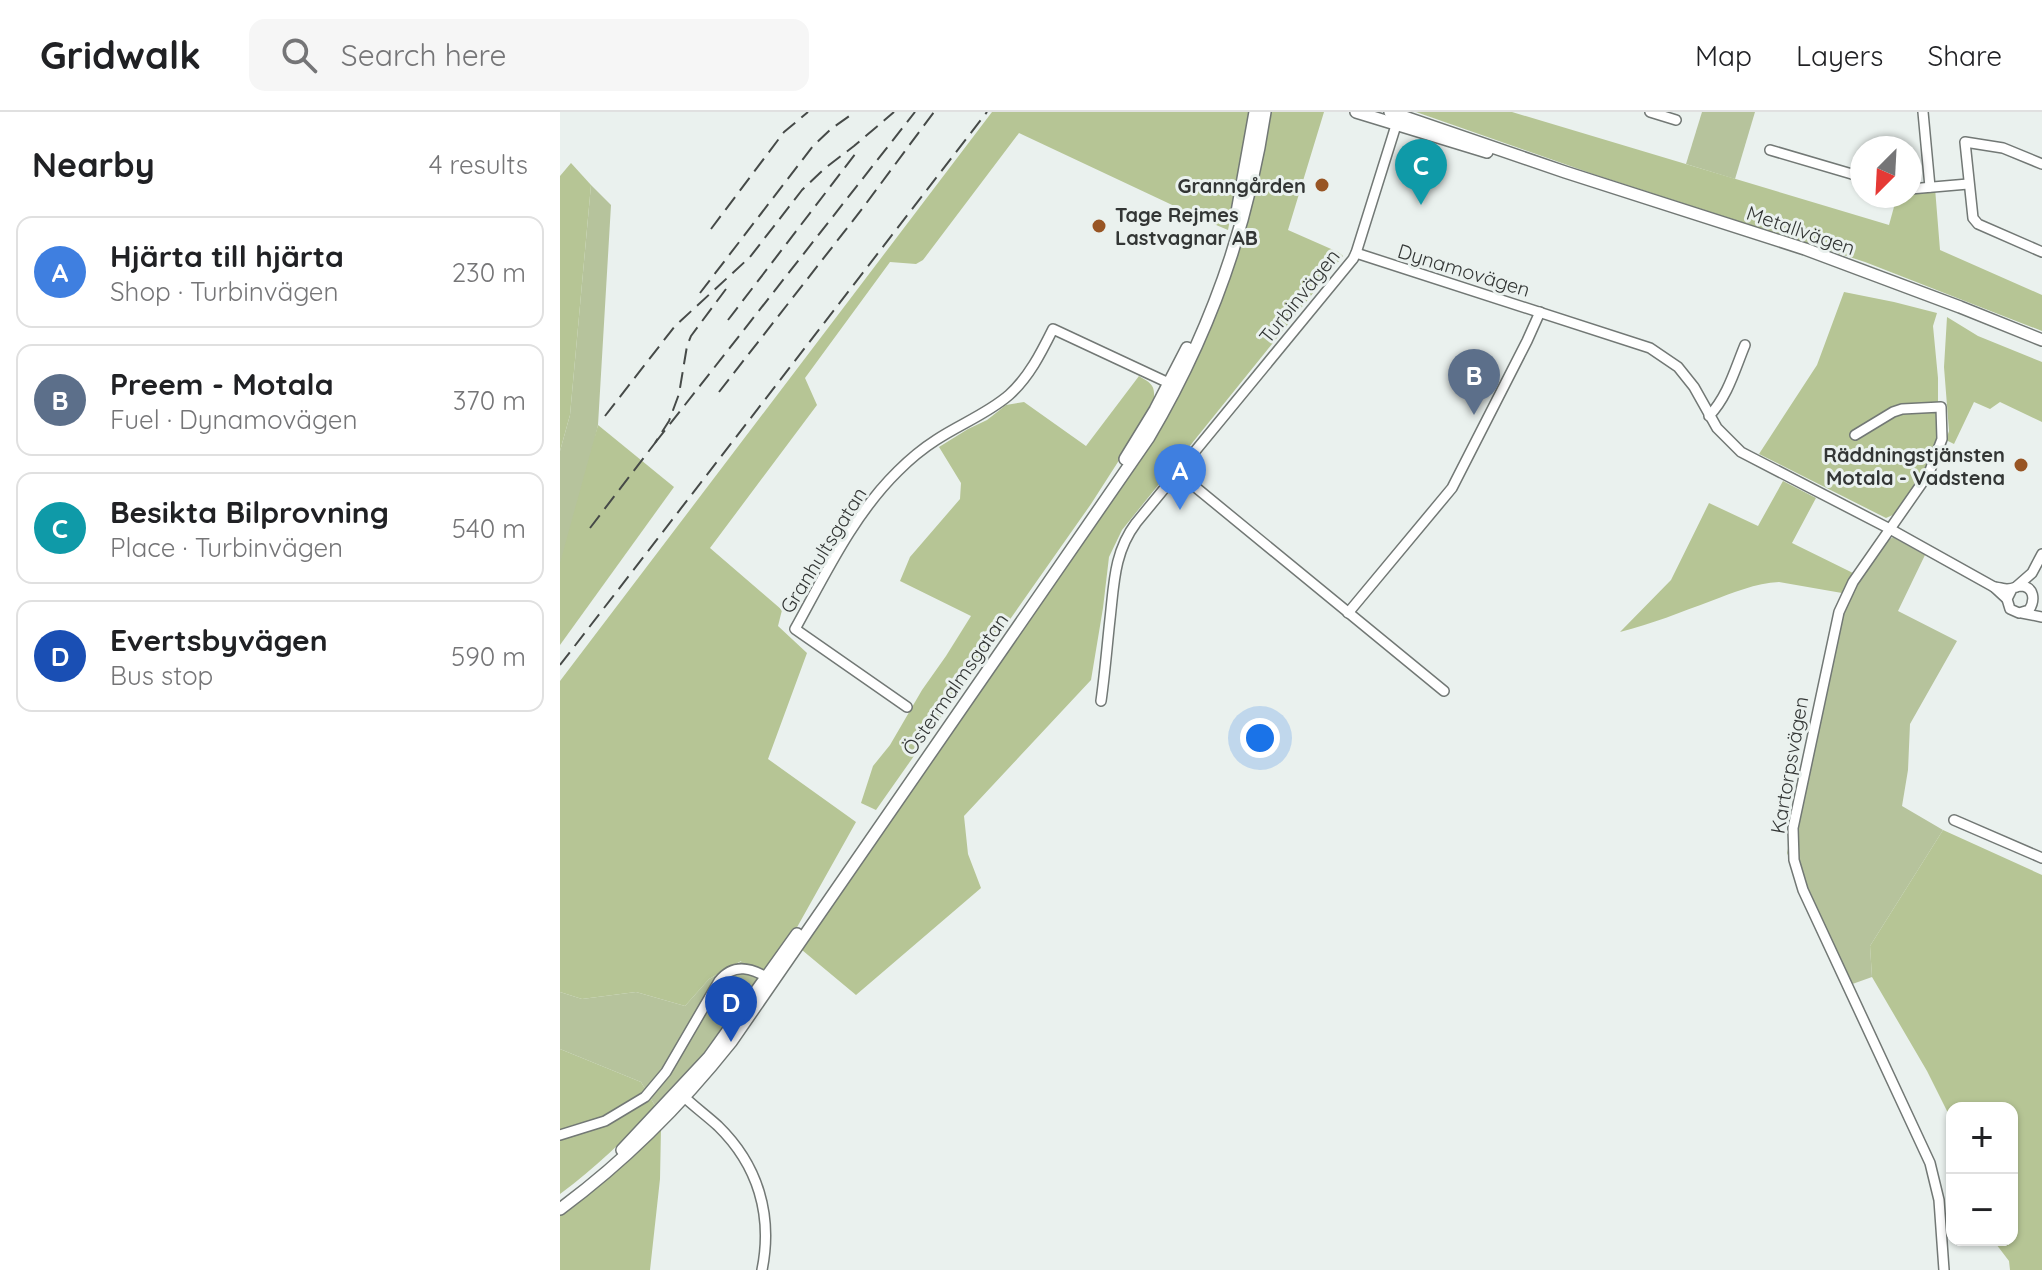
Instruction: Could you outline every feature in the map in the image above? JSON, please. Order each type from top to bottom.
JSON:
[{"type":"main road","name":"Östermalmsgatan","points":[[1173,385],[1227,250],[1242,193],[1255,112]]},
{"type":"main road","name":"Östermalmsgatan","points":[[560,1209],[625,1156],[681,1094],[770,980],[1173,385],[1200,338],[1239,230],[1265,112]]},
{"type":"main road","name":"Metallvägen","points":[[1356,112],[1395,117],[1805,249],[2042,338]]},
{"type":"main road","name":"Östermalmsgatan","points":[[560,1201],[622,1150],[681,1094]]},
{"type":"street","points":[[1650,112],[1676,120]]},
{"type":"street","points":[[1923,112],[1930,187]]},
{"type":"street","name":"Turbinvägen","points":[[1101,701],[1114,574],[1130,531],[1356,253],[1395,117]]},
{"type":"street","points":[[2042,164],[2003,148],[1965,142],[1973,218],[1978,224],[2042,252]]},
{"type":"street","points":[[1770,150],[1850,173]]},
{"type":"street","points":[[1922,188],[1968,184]]},
{"type":"street","name":"Dynamovägen","points":[[1348,613],[1452,488],[1540,312],[1356,253]]},
{"type":"street","points":[[1540,312],[1660,353],[1687,377],[1722,435],[1741,452],[1994,587],[2016,613],[2042,614]]},
{"type":"street","name":"Granhultsgatan","points":[[907,707],[795,629],[839,550],[880,490],[924,448],[993,407],[1010,393],[1038,359],[1053,329],[1173,385]]},
{"type":"street","points":[[1709,416],[1726,393],[1745,345]]},
{"type":"street","name":"Kartorpsvägen","points":[[1855,435],[1902,409],[1941,407],[1942,439],[1934,463],[1853,582],[1839,612],[1800,787],[1792,850],[1803,890],[1930,1163],[1939,1200],[1944,1270]]},
{"type":"street","points":[[1177,472],[1444,691]]},
{"type":"street","points":[[2007,599],[2014,588],[2032,573],[2042,554]]},
{"type":"street","points":[[2022,613],[2031,608],[2032,573]]},
{"type":"street","points":[[1994,587],[2023,587],[2042,614]]},
{"type":"street","points":[[1954,820],[2042,858]]},
{"type":"street","points":[[560,1135],[605,1121],[636,1104],[651,1091],[666,1072],[725,974],[742,968],[770,980]]},
{"type":"street","points":[[681,1094],[731,1140],[753,1173],[762,1196],[766,1219],[762,1270]]},
{"type":"green space","points":[[992,112],[1251,112],[1228,230],[1019,133],[923,260],[916,264],[890,262],[805,378],[817,405],[710,548],[782,610],[778,626],[807,653],[768,759],[856,822],[791,938],[765,975],[741,961],[709,979],[685,1006],[636,992],[582,999],[560,992],[560,681]]},
{"type":"green space","points":[[1269,112],[1324,112],[1288,230],[1343,256],[1122,530],[1109,557],[1091,680],[964,816],[968,854],[981,888],[856,995],[802,950],[970,703],[1194,361]]},
{"type":"green space","points":[[1416,112],[1512,112],[1889,225],[1894,208],[1922,208],[1922,189],[1935,188],[1940,250],[2042,295],[2042,331],[1865,262],[1593,174]]},
{"type":"green space","points":[[1702,112],[1755,112],[1735,179],[1686,164]]},
{"type":"green space","points":[[571,163],[591,185],[570,415],[560,451],[560,176]]},
{"type":"green space","points":[[591,185],[611,205],[598,425],[573,536],[560,577],[560,451],[570,415]]},
{"type":"green space","points":[[1844,292],[1937,313],[1933,326],[1938,378],[1938,442],[1922,478],[1895,514],[1886,518],[1759,454],[1817,365]]},
{"type":"green space","points":[[1947,317],[1978,336],[2042,362],[2042,422],[2000,402],[1990,409],[1974,402],[1954,444],[1946,440],[1949,431],[1944,367]]},
{"type":"green space","points":[[1139,376],[1151,384],[1154,398],[1091,504],[876,810],[861,803],[873,766],[890,745],[971,616],[900,581],[910,557],[960,499],[961,483],[939,447],[987,420],[1006,405],[1024,402],[1086,446]]},
{"type":"green space","points":[[598,425],[674,487],[560,645],[560,563]]},
{"type":"green space","points":[[1783,481],[1816,498],[1792,543],[1853,573],[1842,593],[1779,582],[1762,584],[1620,632],[1671,580],[1709,503],[1758,526]]},
{"type":"green space","points":[[1893,537],[1925,555],[1898,611],[1957,641],[1910,724],[1908,770],[1902,806],[1943,830],[1870,946],[1872,977],[1844,987],[1787,853],[1843,597],[1874,550]]},
{"type":"green space","points":[[1943,830],[2042,875],[2042,1270],[2010,1270],[2009,1261],[1998,1246],[2018,1246],[2018,1102],[1946,1102],[1946,1109],[1872,977],[1870,946]]},
{"type":"green space","points":[[742,961],[765,975],[710,1048],[657,1109],[641,1082],[560,1049],[560,992],[582,999],[636,992],[685,1006],[709,979]]},
{"type":"green space","points":[[560,1049],[641,1082],[657,1109],[598,1164],[560,1194]]},
{"type":"green space","points":[[661,1128],[660,1179],[650,1270],[560,1270],[560,1215],[591,1193]]},
{"type":"railway","points":[[711,229],[784,132],[808,112]]},
{"type":"railway","points":[[700,293],[813,146],[855,112]]},
{"type":"railway","points":[[605,416],[675,326],[750,257],[802,190],[894,112]]},
{"type":"railway","points":[[655,443],[915,112]]},
{"type":"railway","points":[[719,392],[934,112]]},
{"type":"railway","points":[[560,665],[987,112]]},
{"type":"railway","points":[[728,320],[856,153]]},
{"type":"railway","points":[[590,528],[669,421],[679,394],[691,336],[726,289]]},
{"type":"place","name":"Granngården","points":[[1322,185]]},
{"type":"place","name":"Besikta Bilprovning","points":[[1421,205]]},
{"type":"place","name":"Tage Rejmes Lastvagnar AB","points":[[1099,226]]},
{"type":"place","name":"Preem - Motala","points":[[1474,415]]},
{"type":"place","name":"Räddningstjänsten Motala - Vadstena","points":[[2021,465]]},
{"type":"place","name":"Hjärta till hjärta","points":[[1180,510]]},
{"type":"place","name":"Evertsbyvägen","points":[[731,1042]]}]
